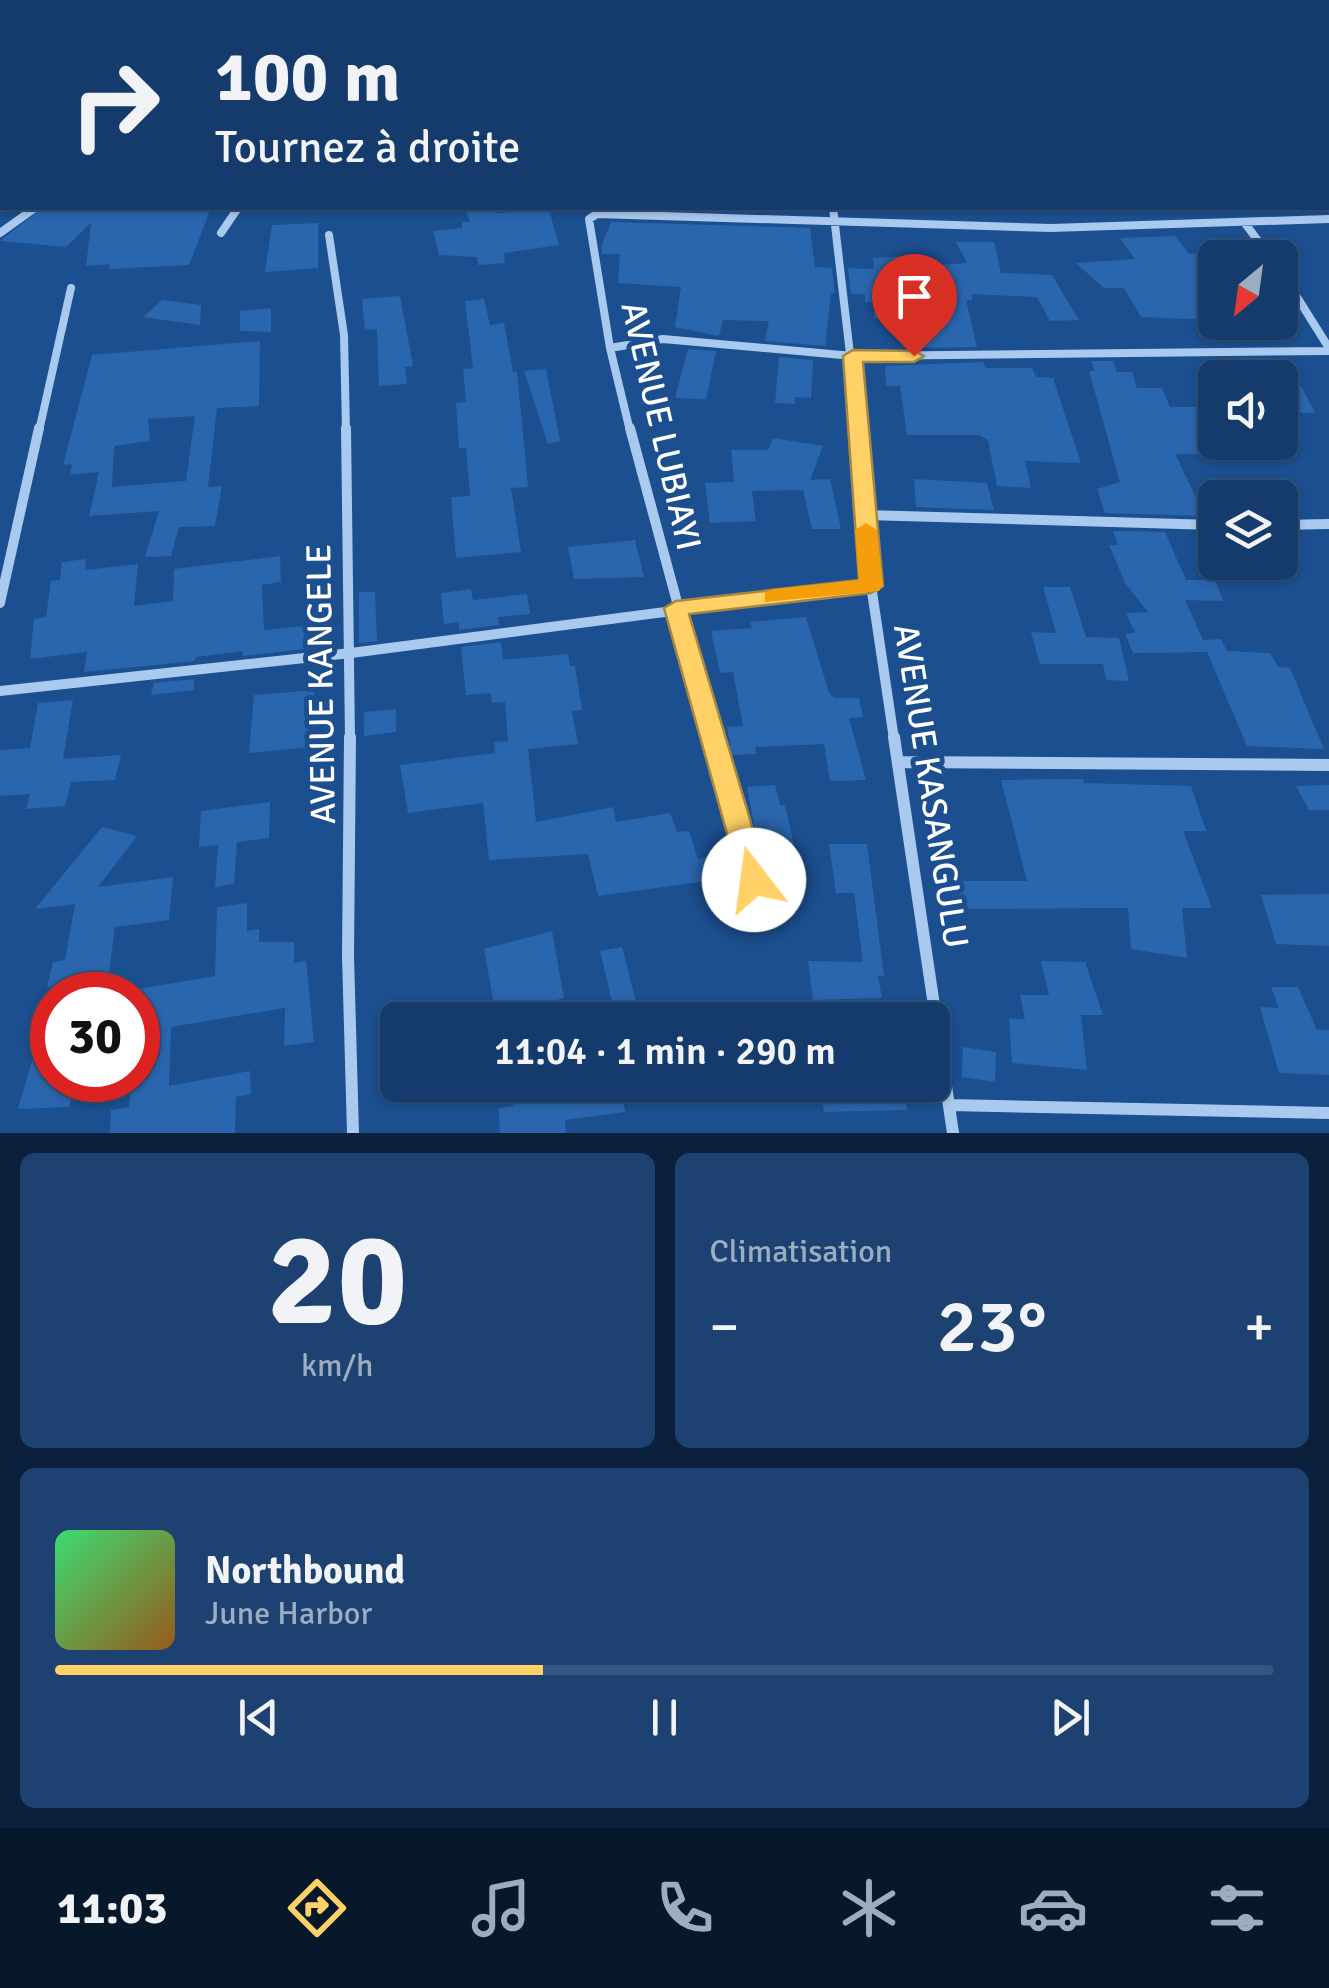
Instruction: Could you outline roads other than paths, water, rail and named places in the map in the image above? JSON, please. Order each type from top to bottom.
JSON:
[{"type":"street","points":[[0,233],[32,210]]},
{"type":"street","points":[[221,233],[237,210]]},
{"type":"street","name":"AVENUE KASANGULU","points":[[833,210],[853,356],[871,586],[901,762],[953,1133]]},
{"type":"street","name":"AVENUE LUBIAYI","points":[[754,880],[676,608],[610,348],[589,220],[593,216],[836,223]]},
{"type":"street","points":[[836,223],[1051,228],[1329,219]]},
{"type":"street","points":[[1244,222],[1258,240]]},
{"type":"street","name":"AVENUE KANGELE","points":[[329,235],[344,335],[351,653],[348,956],[353,1133]]},
{"type":"street","points":[[0,603],[71,288]]},
{"type":"street","points":[[1298,299],[1329,349]]},
{"type":"street","points":[[610,348],[677,340],[853,356],[1329,349]]},
{"type":"street","points":[[865,515],[1198,525]]},
{"type":"street","points":[[1298,525],[1329,524]]},
{"type":"street","points":[[0,540],[14,538]]},
{"type":"street","points":[[0,691],[351,653],[676,608],[871,586]]},
{"type":"street","points":[[901,762],[1329,764]]},
{"type":"street","points":[[950,1105],[1329,1113]]}]
